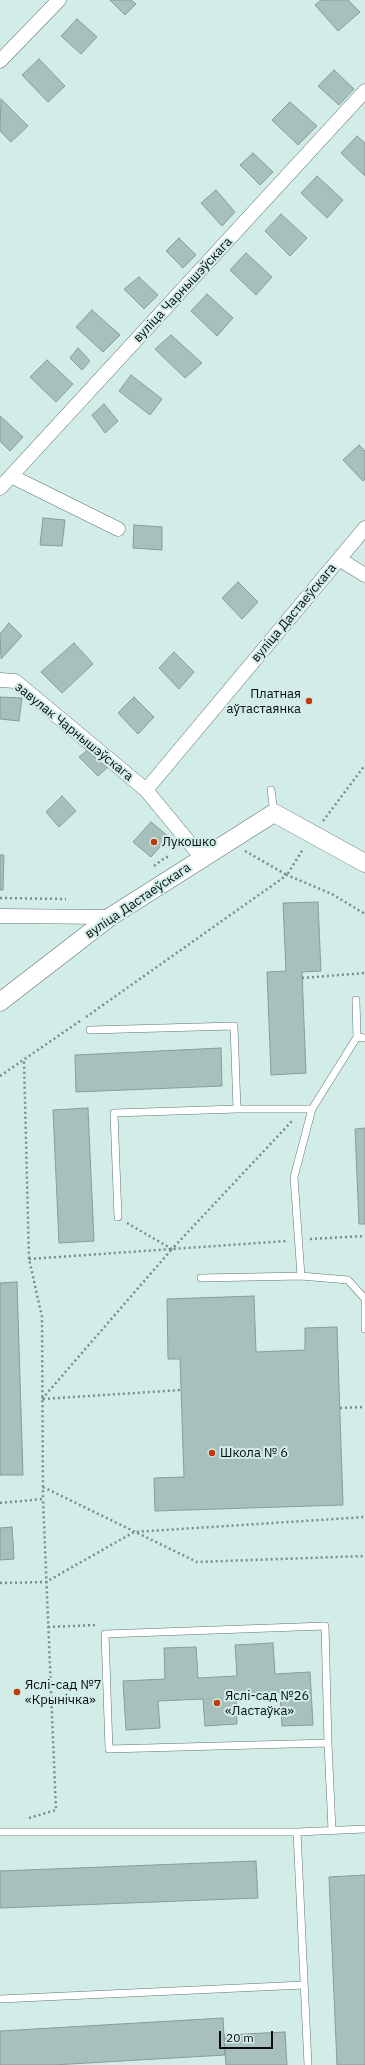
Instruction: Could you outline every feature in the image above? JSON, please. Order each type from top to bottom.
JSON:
[{"type":"street","points":[[0,61],[59,0]]},
{"type":"street","name":"вуліца Чарнышэўскага","points":[[0,488],[365,91]]},
{"type":"street","points":[[11,476],[118,529]]},
{"type":"street","name":"вуліца Дастаеўскага","points":[[146,790],[365,528]]},
{"type":"street","points":[[339,559],[365,575]]},
{"type":"street","name":"завулак Чарнышэўскага","points":[[0,680],[15,681],[146,790],[202,858]]},
{"type":"street","points":[[274,812],[365,863]]},
{"type":"street","name":"вуліца Дастаеўскага","points":[[0,1002],[110,917],[274,812]]},
{"type":"street","points":[[0,916],[110,917]]},
{"type":"lane","points":[[271,790],[274,812]]},
{"type":"lane","points":[[301,1276],[294,1177],[312,1109],[357,1037],[356,1000]]},
{"type":"lane","points":[[90,1030],[234,1026],[237,1109]]},
{"type":"lane","points":[[357,1037],[365,1038]]},
{"type":"lane","points":[[118,1217],[114,1113],[237,1109],[312,1109]]},
{"type":"lane","points":[[202,1278],[301,1276],[348,1280],[365,1299],[365,1330]]},
{"type":"lane","points":[[328,1743],[109,1748],[105,1634],[325,1626],[332,1830]]},
{"type":"lane","points":[[0,1832],[297,1832],[365,1829]]},
{"type":"lane","points":[[297,1832],[308,2065]]},
{"type":"lane","points":[[0,1999],[304,1985]]},
{"type":"path","points":[[0,1076],[287,876],[332,894],[365,914]]},
{"type":"path","points":[[302,978],[365,973]]},
{"type":"path","points":[[24,1060],[29,1259],[42,1317],[42,1487],[56,1810],[28,1819]]},
{"type":"path","points":[[42,1399],[172,1249],[294,1119],[310,1118]]},
{"type":"path","points":[[118,1217],[172,1249]]},
{"type":"path","points":[[29,1259],[365,1236]]},
{"type":"path","points":[[42,1399],[181,1390]]},
{"type":"path","points":[[340,1408],[365,1407]]},
{"type":"path","points":[[42,1487],[197,1562],[365,1556]]},
{"type":"path","points":[[0,1503],[43,1499]]},
{"type":"path","points":[[0,1583],[46,1582],[134,1532],[365,1517]]},
{"type":"path","points":[[48,1626],[105,1624]]},
{"type":"building","points":[[110,0],[131,0],[136,4],[125,15]]},
{"type":"building","points":[[321,0],[348,0],[360,12],[338,31],[315,5]]},
{"type":"building","points":[[77,19],[97,37],[81,54],[61,36]]},
{"type":"building","points":[[39,59],[65,86],[48,102],[22,75]]},
{"type":"building","points":[[334,70],[354,89],[339,105],[318,86]]},
{"type":"building","points":[[1,99],[28,126],[11,142],[0,131]]},
{"type":"building","points":[[290,102],[317,126],[298,145],[272,120]]},
{"type":"building","points":[[357,136],[365,143],[365,176],[341,153]]},
{"type":"building","points":[[253,153],[273,172],[260,185],[240,165]]},
{"type":"building","points":[[317,176],[343,200],[327,218],[301,193]]},
{"type":"building","points":[[216,190],[235,212],[222,226],[201,203]]},
{"type":"building","points":[[281,214],[307,238],[290,256],[265,231]]},
{"type":"building","points":[[179,238],[196,255],[183,268],[166,251]]},
{"type":"building","points":[[246,253],[272,277],[256,295],[230,270]]},
{"type":"building","points":[[139,277],[158,295],[144,309],[124,289]]},
{"type":"building","points":[[207,294],[233,318],[217,336],[191,311]]},
{"type":"building","points":[[92,310],[120,335],[103,352],[76,327]]},
{"type":"building","points":[[171,335],[202,363],[185,378],[155,349]]},
{"type":"building","points":[[78,348],[90,361],[82,370],[70,358]]},
{"type":"building","points":[[47,360],[73,384],[56,402],[30,377]]},
{"type":"building","points":[[131,375],[162,399],[150,415],[119,391]]},
{"type":"building","points":[[104,404],[118,421],[105,433],[92,415]]},
{"type":"building","points":[[0,416],[23,437],[10,451],[0,441]]},
{"type":"building","points":[[359,445],[365,451],[365,479],[363,481],[343,460]]},
{"type":"building","points":[[43,518],[65,520],[62,546],[40,545]]},
{"type":"building","points":[[134,525],[162,527],[162,550],[133,548]]},
{"type":"building","points":[[238,582],[258,602],[242,619],[222,598]]},
{"type":"building","points":[[9,623],[22,636],[1,659],[0,634]]},
{"type":"building","points":[[74,643],[93,664],[62,693],[41,672]]},
{"type":"building","points":[[174,652],[194,672],[179,689],[159,668]]},
{"type":"building","points":[[0,697],[22,698],[19,721],[0,719]]},
{"type":"building","points":[[134,697],[154,717],[138,734],[118,713]]},
{"type":"building","points":[[89,749],[108,767],[98,776],[79,757]]},
{"type":"building","points":[[62,796],[76,811],[59,827],[46,812]]},
{"type":"building","points":[[151,822],[169,837],[151,857],[133,842]]},
{"type":"building","points":[[0,855],[4,855],[3,890],[0,890]]},
{"type":"building","points":[[318,902],[321,971],[302,972],[306,1073],[271,1075],[267,972],[286,971],[283,903]]},
{"type":"building","points":[[221,1048],[222,1086],[76,1092],[75,1055]]},
{"type":"building","points":[[88,1108],[94,1241],[59,1243],[53,1110]]},
{"type":"building","points":[[365,1128],[365,1224],[359,1224],[355,1129]]},
{"type":"building","points":[[17,1282],[23,1475],[0,1475],[0,1283]]},
{"type":"building","points":[[254,1296],[256,1352],[305,1350],[305,1328],[337,1327],[343,1505],[155,1511],[154,1478],[184,1477],[180,1359],[168,1359],[167,1299]]},
{"type":"building","points":[[12,1527],[14,1559],[0,1560],[0,1528]]},
{"type":"building","points":[[273,1643],[275,1674],[310,1672],[313,1725],[282,1726],[280,1692],[236,1695],[237,1724],[205,1726],[203,1699],[158,1701],[160,1728],[126,1730],[123,1681],[165,1679],[164,1648],[196,1647],[198,1678],[237,1676],[235,1645]]},
{"type":"building","points":[[256,1861],[258,1898],[0,1908],[0,1871]]},
{"type":"building","points":[[365,1875],[365,2065],[337,2065],[329,1877]]},
{"type":"building","points":[[223,2018],[225,2055],[53,2065],[0,2065],[0,2031]]},
{"type":"building","points":[[285,2032],[287,2065],[226,2065],[224,2035]]},
{"type":"place","name":"Платная аўтастаянка","points":[[309,701]]},
{"type":"place","name":"Лукошко","points":[[154,842]]},
{"type":"place","name":"Школа № 6","points":[[212,1453]]},
{"type":"place","name":"Яслі-сад №7 «Крынічка»","points":[[17,1692]]},
{"type":"place","name":"Яслі-сад №26 «Ластаўка»","points":[[217,1703]]}]
